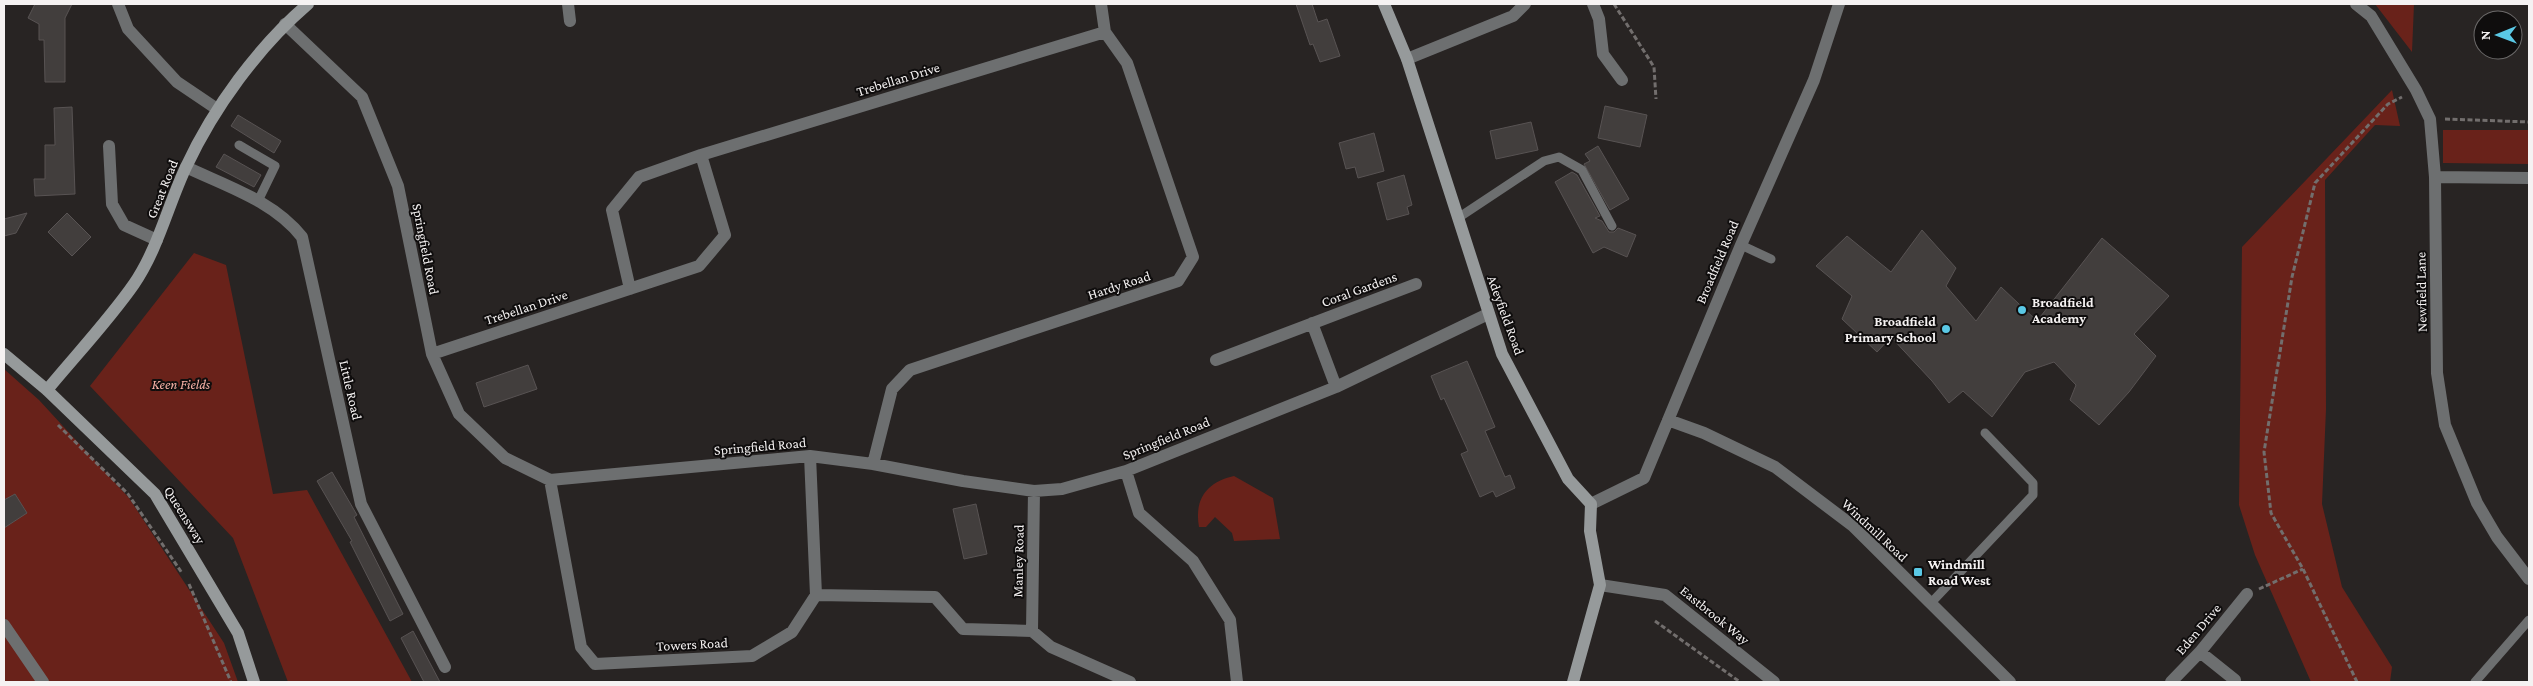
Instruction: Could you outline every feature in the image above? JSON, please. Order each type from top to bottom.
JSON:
[{"type":"street","points":[[118,4],[128,29],[177,82],[217,109]]},
{"type":"street","name":"Great Road","points":[[47,390],[134,284],[157,240],[186,167],[217,109],[285,24],[308,4]]},
{"type":"street","points":[[568,4],[570,21]]},
{"type":"street","points":[[1100,4],[1105,32]]},
{"type":"street","name":"Adeyfield Road","points":[[1384,4],[1408,59],[1502,354],[1568,479],[1591,504]]},
{"type":"street","points":[[1408,59],[1513,16],[1525,4]]},
{"type":"street","points":[[1592,4],[1599,19],[1602,54],[1622,80]]},
{"type":"street","name":"Broadfield Road","points":[[1591,504],[1644,478],[1740,245],[1814,80],[1839,4]]},
{"type":"street","name":"Newfield Lane","points":[[2356,4],[2372,16],[2416,90],[2430,119],[2435,177],[2437,373],[2445,424],[2477,503],[2503,545],[2529,579]]},
{"type":"street","name":"Springfield Road","points":[[285,24],[362,97],[398,186],[432,354],[459,414],[505,458],[550,480],[810,456],[874,464],[963,481],[1034,491],[1062,489],[1126,470],[1336,387],[1488,314]]},
{"type":"street","name":"Trebellan Drive","points":[[630,288],[612,210],[639,177],[701,155],[1105,32]]},
{"type":"street","name":"Hardy Road","points":[[874,464],[892,389],[910,370],[1178,281],[1193,257],[1127,63],[1105,32]]},
{"type":"street","points":[[109,146],[112,204],[124,225],[157,240]]},
{"type":"street","name":"Trebellan Drive","points":[[432,354],[699,266],[725,236],[701,155]]},
{"type":"street","name":"Little Road","points":[[186,167],[258,201],[290,222],[302,237],[361,504],[445,667]]},
{"type":"street","points":[[2435,177],[2529,178]]},
{"type":"street","name":"Coral Gardens","points":[[1216,360],[1416,284]]},
{"type":"street","name":"Coral Gardens","points":[[1312,323],[1336,387]]},
{"type":"street","name":"Queensway","points":[[4,354],[47,390],[155,494],[238,633],[254,682]]},
{"type":"street","name":"Windmill Road","points":[[1668,420],[1704,433],[1775,467],[1853,526],[2010,682]]},
{"type":"street","points":[[810,456],[816,595],[935,597],[963,629],[1032,631],[1052,647],[1130,682]]},
{"type":"street","points":[[1126,470],[1139,513],[1193,561],[1230,620],[1238,682]]},
{"type":"street","name":"Towers Road","points":[[550,480],[581,647],[595,664],[752,656],[792,632],[816,595]]},
{"type":"street","name":"Manley Road","points":[[1032,631],[1034,491]]},
{"type":"street","points":[[1573,682],[1600,585],[1590,531],[1591,504]]},
{"type":"street","name":"Eastbrook Way","points":[[1600,585],[1665,595],[1774,682]]},
{"type":"street","name":"Eden Drive","points":[[2171,682],[2200,652],[2247,594]]},
{"type":"street","points":[[4,625],[43,682]]},
{"type":"street","points":[[2200,652],[2235,680]]},
{"type":"lane","points":[[238,144],[275,166],[258,201]]},
{"type":"lane","points":[[1458,218],[1544,161],[1559,157],[1582,170],[1612,226]]},
{"type":"lane","points":[[1740,245],[1771,259]]},
{"type":"lane","points":[[1930,604],[2033,495],[2035,489],[2033,483],[1985,433]]},
{"type":"lane","points":[[2475,682],[2529,620]]},
{"type":"path","points":[[1614,4],[1654,68],[1656,100]]},
{"type":"path","points":[[2357,682],[2303,569],[2271,513],[2264,452],[2292,276],[2315,183],[2388,104],[2416,90]]},
{"type":"path","points":[[2430,119],[2529,122]]},
{"type":"path","points":[[53,419],[128,494],[183,574]]},
{"type":"path","points":[[2247,594],[2303,569]]},
{"type":"path","points":[[188,582],[231,682]]},
{"type":"path","points":[[1655,621],[1740,682]]},
{"type":"green space","points":[[2375,4],[2414,4],[2412,52]]},
{"type":"green space","points":[[2392,90],[2400,126],[2375,125],[2325,180],[2326,409],[2322,504],[2342,587],[2392,667],[2390,682],[2311,682],[2255,555],[2239,505],[2242,247]]},
{"type":"green space","points":[[2443,130],[2529,130],[2529,164],[2443,163]]},
{"type":"green space","name":"Keen Fields","points":[[194,253],[226,265],[273,494],[307,490],[412,682],[288,682],[233,538],[90,386]]},
{"type":"green space","points":[[4,369],[39,400],[129,498],[224,643],[238,682],[4,682]]},
{"type":"green space","points":[[1234,476],[1273,498],[1280,539],[1234,541],[1232,533],[1215,517],[1206,527],[1199,527],[1199,508],[1204,493],[1216,483]]},
{"type":"building","points":[[35,4],[72,4],[65,18],[65,82],[45,82],[44,40],[39,40],[39,24],[28,18]]},
{"type":"building","points":[[1296,4],[1312,4],[1318,22],[1327,19],[1340,56],[1320,62],[1313,44],[1310,45]]},
{"type":"building","points":[[1605,106],[1647,115],[1640,147],[1598,138]]},
{"type":"building","points":[[72,107],[75,194],[35,196],[34,179],[45,179],[45,145],[55,145],[54,108]]},
{"type":"building","points":[[238,115],[281,141],[274,153],[231,126]]},
{"type":"building","points":[[1531,122],[1538,150],[1496,159],[1490,131]]},
{"type":"building","points":[[1374,133],[1384,171],[1358,178],[1355,167],[1346,169],[1339,143]]},
{"type":"building","points":[[1598,146],[1629,199],[1610,210],[1584,164],[1590,161],[1585,154]]},
{"type":"building","points":[[224,154],[261,175],[254,187],[216,167]]},
{"type":"building","points":[[1572,172],[1577,175],[1600,216],[1595,218],[1602,221],[1609,232],[1614,232],[1618,228],[1636,235],[1627,257],[1604,247],[1593,253],[1555,182]]},
{"type":"building","points":[[1404,175],[1412,205],[1407,207],[1409,214],[1387,220],[1377,183]]},
{"type":"building","points":[[27,213],[16,233],[4,236],[4,219]]},
{"type":"building","points":[[67,213],[91,237],[72,256],[48,232]]},
{"type":"building","name":"Broadfield Primary School","points":[[1922,230],[1956,268],[1946,286],[1976,321],[2001,287],[2037,321],[2102,238],[2169,296],[2134,334],[2156,356],[2129,392],[2099,425],[2070,400],[2076,385],[2054,362],[2025,372],[1992,417],[1963,391],[1949,403],[1932,381],[1891,337],[1877,352],[1842,319],[1852,296],[1816,266],[1847,236],[1891,272]]},
{"type":"building","points":[[1467,361],[1495,427],[1485,431],[1505,477],[1510,475],[1515,488],[1496,497],[1493,491],[1480,497],[1461,454],[1468,451],[1444,398],[1441,400],[1431,376]]},
{"type":"building","points":[[528,365],[537,389],[484,407],[476,383]]},
{"type":"building","points":[[332,472],[357,515],[354,517],[403,614],[390,621],[350,542],[352,541],[317,481]]},
{"type":"building","points":[[15,494],[27,513],[4,528],[4,500]]},
{"type":"building","points":[[976,504],[987,554],[964,559],[953,509]]},
{"type":"building","points":[[413,631],[440,682],[424,682],[401,638]]},
{"type":"place","name":"Broadfield Academy","points":[[2022,310]]},
{"type":"place","name":"Broadfield Primary School","points":[[1946,329]]},
{"type":"place","name":"Windmill Road West","points":[[1918,572]]}]
